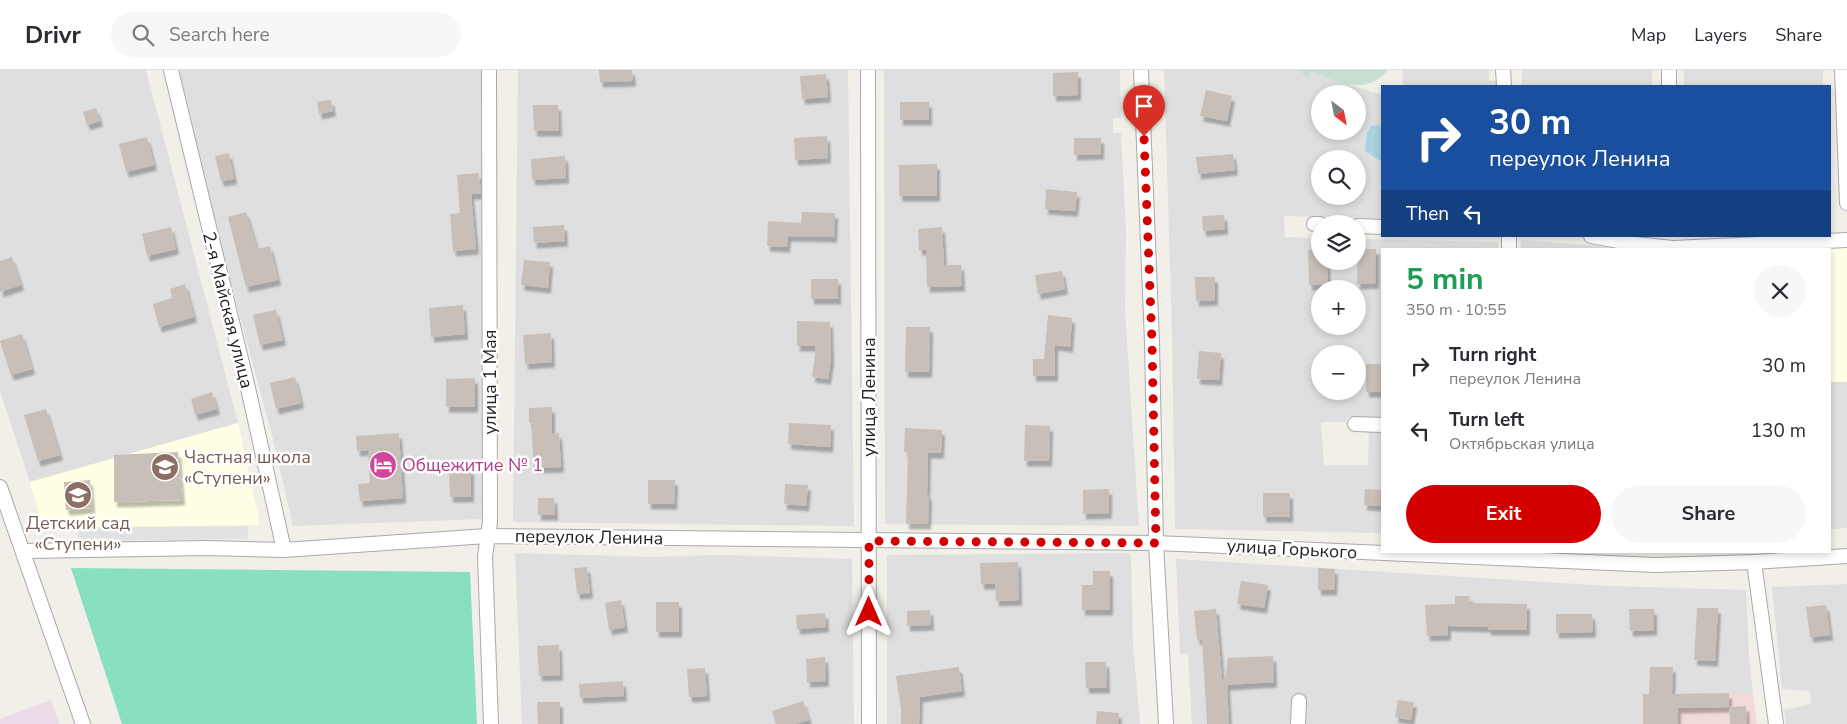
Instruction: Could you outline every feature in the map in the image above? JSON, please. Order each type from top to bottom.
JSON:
[{"type":"street","name":"2-я Майская улица","points":[[171,70],[248,388],[284,550]]},
{"type":"street","name":"улица 1 Мая","points":[[489,70],[490,522],[485,556],[491,724]]},
{"type":"street","name":"улица Ленина","points":[[868,70],[870,724]]},
{"type":"street","points":[[1141,70],[1152,342],[1156,543],[1166,724]]},
{"type":"street","points":[[1503,70],[1504,85]]},
{"type":"street","points":[[1669,70],[1669,85]]},
{"type":"street","points":[[1842,70],[1847,203]]},
{"type":"street","points":[[1366,226],[1381,227]]},
{"type":"street","points":[[1596,237],[1673,248],[1847,240]]},
{"type":"street","points":[[1355,424],[1381,425]]},
{"type":"street","points":[[1,494],[24,551],[83,724]]},
{"type":"street","name":"переулок Ленина","points":[[24,551],[207,548],[284,550],[487,536],[1156,543]]},
{"type":"street","name":"улица Горького","points":[[1156,543],[1381,551]]},
{"type":"street","name":"улица Горького","points":[[1433,553],[1656,565],[1754,562],[1847,556]]},
{"type":"street","points":[[1754,562],[1776,724]]},
{"type":"street","points":[[1298,724],[1300,701]]},
{"type":"shaded area","points":[[0,70],[146,70],[238,423],[30,482],[0,391]]},
{"type":"shaded area","points":[[179,70],[482,70],[482,519],[293,526],[272,435],[223,254]]},
{"type":"shaded area","points":[[518,70],[848,70],[854,526],[513,522]]},
{"type":"shaded area","points":[[884,70],[1120,70],[1121,118],[1113,118],[1113,133],[1121,133],[1126,231],[1125,311],[1139,526],[885,524]]},
{"type":"shaded area","points":[[1164,70],[1296,70],[1309,78],[1311,72],[1351,85],[1311,85],[1311,140],[1366,140],[1366,90],[1381,95],[1381,219],[1366,219],[1366,215],[1284,216],[1285,237],[1311,238],[1311,270],[1366,270],[1366,239],[1498,242],[1498,248],[1381,248],[1381,418],[1348,417],[1347,422],[1321,422],[1324,465],[1368,465],[1369,429],[1381,430],[1381,533],[1175,529],[1172,333]]},
{"type":"shaded area","points":[[1296,70],[1388,70],[1371,83],[1361,85],[1352,85],[1311,72],[1309,78]]},
{"type":"shaded area","points":[[1402,70],[1489,70],[1489,80],[1497,81],[1498,85],[1403,85]]},
{"type":"shaded area","points":[[1522,70],[1652,70],[1652,85],[1522,85]]},
{"type":"shaded area","points":[[1684,70],[1823,70],[1823,85],[1684,85]]},
{"type":"shaded area","points":[[1521,240],[1612,248],[1520,248]]},
{"type":"shaded area","points":[[1847,248],[1847,382],[1831,382],[1831,249]]},
{"type":"shaded area","points":[[1831,382],[1847,382],[1847,528],[1831,529]]},
{"type":"shaded area","name":"Частная школа «Ступени»","points":[[238,423],[260,525],[43,529],[30,482]]},
{"type":"shaded area","points":[[248,526],[248,539],[78,541],[78,527]]},
{"type":"shaded area","points":[[515,553],[652,557],[720,555],[852,559],[854,724],[522,724]]},
{"type":"shaded area","points":[[1128,553],[1131,556],[1133,645],[1140,724],[887,724],[887,555]]},
{"type":"shaded area","points":[[1176,559],[1610,586],[1746,590],[1753,694],[1643,694],[1643,724],[1192,724],[1188,654],[1180,654]]},
{"type":"shaded area","points":[[1847,584],[1847,724],[1786,724],[1784,710],[1811,704],[1810,691],[1782,689],[1772,587]]},
{"type":"shaded area","points":[[1643,694],[1753,694],[1757,724],[1643,724]]},
{"type":"shaded area","points":[[51,700],[59,724],[0,724],[0,719]]},
{"type":"green space","points":[[71,568],[470,572],[477,724],[122,724]]},
{"type":"water","points":[[1379,125],[1381,128],[1381,161],[1365,150],[1367,133],[1371,126]]},
{"type":"building","points":[[599,70],[632,70],[633,81],[600,82]]},
{"type":"building","points":[[1078,72],[1078,95],[1053,96],[1053,73]]},
{"type":"building","points":[[826,74],[828,97],[802,99],[800,76]]},
{"type":"building","points":[[1206,90],[1232,96],[1227,121],[1200,116]]},
{"type":"building","points":[[331,100],[333,111],[319,114],[317,102]]},
{"type":"building","points":[[900,102],[929,102],[929,120],[900,120]]},
{"type":"building","points":[[533,105],[558,105],[559,131],[534,131]]},
{"type":"building","points":[[96,108],[100,121],[87,125],[83,112]]},
{"type":"building","points":[[827,136],[828,158],[795,160],[794,138]]},
{"type":"building","points":[[147,137],[154,165],[126,172],[119,144]]},
{"type":"building","points":[[1074,138],[1101,138],[1101,154],[1074,155]]},
{"type":"building","points":[[229,153],[234,179],[221,181],[215,156]]},
{"type":"building","points":[[1233,154],[1235,170],[1198,174],[1196,157]]},
{"type":"building","points":[[565,156],[566,178],[532,180],[531,159]]},
{"type":"building","points":[[937,164],[937,196],[899,196],[899,165]]},
{"type":"building","points":[[479,173],[481,194],[471,194],[476,249],[453,251],[450,214],[460,213],[457,175]]},
{"type":"building","points":[[1046,189],[1077,192],[1075,211],[1045,209]]},
{"type":"building","points":[[246,212],[257,249],[270,246],[278,280],[246,287],[228,217]]},
{"type":"building","points":[[802,212],[835,213],[834,237],[788,236],[787,247],[767,246],[768,221],[801,223]]},
{"type":"building","points":[[1224,215],[1225,229],[1203,231],[1202,216]]},
{"type":"building","points":[[564,225],[565,241],[534,243],[533,227]]},
{"type":"building","points":[[171,227],[176,249],[147,256],[142,234]]},
{"type":"building","points":[[942,227],[944,265],[961,265],[962,286],[927,287],[926,250],[919,250],[918,229]]},
{"type":"building","points":[[1366,249],[1376,249],[1376,283],[1366,284],[1366,280],[1357,280],[1357,270],[1366,270]]},
{"type":"building","points":[[1308,250],[1311,250],[1311,270],[1327,270],[1328,280],[1311,280],[1311,285],[1309,285]]},
{"type":"building","points":[[12,257],[21,285],[0,292],[0,261]]},
{"type":"building","points":[[524,260],[550,262],[548,288],[521,285]]},
{"type":"building","points":[[1062,271],[1065,289],[1038,294],[1035,275]]},
{"type":"building","points":[[1195,277],[1215,277],[1215,300],[1196,301]]},
{"type":"building","points":[[811,279],[838,279],[838,299],[811,299]]},
{"type":"building","points":[[185,284],[194,317],[159,327],[153,304],[172,298],[170,289]]},
{"type":"building","points":[[463,305],[465,334],[431,337],[429,308]]},
{"type":"building","points":[[276,310],[283,340],[260,345],[253,315]]},
{"type":"building","points":[[1048,315],[1072,318],[1070,347],[1055,345],[1055,376],[1033,376],[1033,359],[1044,359]]},
{"type":"building","points":[[797,321],[830,322],[831,359],[828,379],[812,377],[816,346],[797,346]]},
{"type":"building","points":[[906,327],[930,327],[929,372],[905,372]]},
{"type":"building","points":[[551,333],[552,362],[525,364],[523,335]]},
{"type":"building","points":[[22,334],[32,369],[11,375],[0,341]]},
{"type":"building","points":[[1199,351],[1221,353],[1219,380],[1197,379]]},
{"type":"building","points":[[1366,364],[1381,364],[1381,392],[1366,392]]},
{"type":"building","points":[[295,377],[301,403],[276,409],[270,383]]},
{"type":"building","points":[[475,378],[475,407],[446,407],[446,379]]},
{"type":"building","points":[[212,392],[217,409],[195,415],[191,399]]},
{"type":"building","points":[[552,407],[552,434],[559,433],[561,467],[534,468],[529,408]]},
{"type":"building","points":[[46,409],[60,455],[38,461],[24,415]]},
{"type":"building","points":[[789,423],[831,425],[830,447],[788,444]]},
{"type":"building","points":[[1025,425],[1050,426],[1049,461],[1024,461]]},
{"type":"building","points":[[905,428],[942,430],[941,453],[928,453],[928,524],[906,524],[908,452],[904,452]]},
{"type":"building","points":[[399,433],[403,498],[360,501],[358,484],[370,483],[368,450],[357,451],[356,436]]},
{"type":"building","points":[[178,452],[182,500],[114,502],[114,455]]},
{"type":"building","points":[[449,469],[471,469],[471,497],[450,497]]},
{"type":"building","name":"Детский сад «Ступени»","points":[[90,480],[92,508],[66,510],[64,482]]},
{"type":"building","points":[[648,480],[675,480],[674,504],[648,504]]},
{"type":"building","points":[[785,484],[808,485],[806,506],[784,504]]},
{"type":"building","points":[[1109,489],[1109,513],[1083,514],[1083,490]]},
{"type":"building","points":[[1365,489],[1381,490],[1381,506],[1364,505]]},
{"type":"building","points":[[1263,493],[1290,493],[1290,517],[1263,517]]},
{"type":"building","points":[[538,498],[554,498],[555,515],[538,515]]},
{"type":"building","points":[[1018,562],[1019,600],[996,601],[995,584],[981,584],[980,563]]},
{"type":"building","points":[[587,567],[590,593],[577,594],[574,568]]},
{"type":"building","points":[[1318,568],[1335,569],[1334,590],[1318,590]]},
{"type":"building","points":[[1093,571],[1110,571],[1110,610],[1082,610],[1082,585],[1093,585]]},
{"type":"building","points":[[1241,581],[1268,585],[1264,608],[1237,604]]},
{"type":"building","points":[[1455,596],[1470,596],[1469,603],[1527,604],[1527,630],[1488,630],[1488,627],[1448,626],[1448,635],[1427,636],[1425,605],[1455,604]]},
{"type":"building","points":[[621,600],[625,627],[609,630],[605,603]]},
{"type":"building","points":[[656,602],[679,602],[679,632],[656,632]]},
{"type":"building","points":[[1826,605],[1830,635],[1810,637],[1806,607]]},
{"type":"building","points":[[1697,608],[1718,608],[1715,661],[1694,660]]},
{"type":"building","points":[[1216,609],[1222,679],[1225,679],[1228,658],[1273,656],[1274,682],[1227,685],[1229,724],[1207,724],[1202,639],[1197,640],[1194,611]]},
{"type":"building","points":[[1629,609],[1654,609],[1654,630],[1630,631]]},
{"type":"building","points":[[930,610],[931,625],[907,626],[907,611]]},
{"type":"building","points":[[825,613],[826,627],[797,629],[796,615]]},
{"type":"building","points":[[1556,614],[1592,614],[1593,632],[1556,633]]},
{"type":"building","points":[[559,645],[560,675],[539,676],[537,646]]},
{"type":"building","points":[[825,657],[826,681],[807,682],[806,659]]},
{"type":"building","points":[[1085,662],[1106,662],[1107,688],[1086,688]]},
{"type":"building","points":[[959,667],[962,691],[920,697],[919,724],[901,724],[901,709],[896,676]]},
{"type":"building","points":[[1650,667],[1673,667],[1672,694],[1729,693],[1729,707],[1678,708],[1678,724],[1643,724],[1643,694],[1649,694]]},
{"type":"building","points":[[705,668],[707,696],[689,697],[687,669]]},
{"type":"building","points":[[623,681],[624,696],[580,698],[579,684]]},
{"type":"building","points":[[1398,700],[1414,702],[1411,720],[1395,717]]},
{"type":"building","points":[[803,701],[809,720],[795,724],[776,724],[772,711]]},
{"type":"building","points":[[537,702],[560,702],[560,724],[538,724]]},
{"type":"building","points":[[1746,706],[1747,724],[1730,724],[1729,707]]},
{"type":"building","points":[[1097,711],[1119,713],[1118,724],[1096,724]]},
{"type":"place","name":"Общежитие № 1","points":[[383,465]]},
{"type":"place","name":"Частная школа «Ступени»","points":[[165,467]]},
{"type":"place","name":"Детский сад «Ступени»","points":[[78,495]]},
{"type":"route","points":[[869,612],[869,541],[1156,543],[1152,342],[1144,136]]}]
